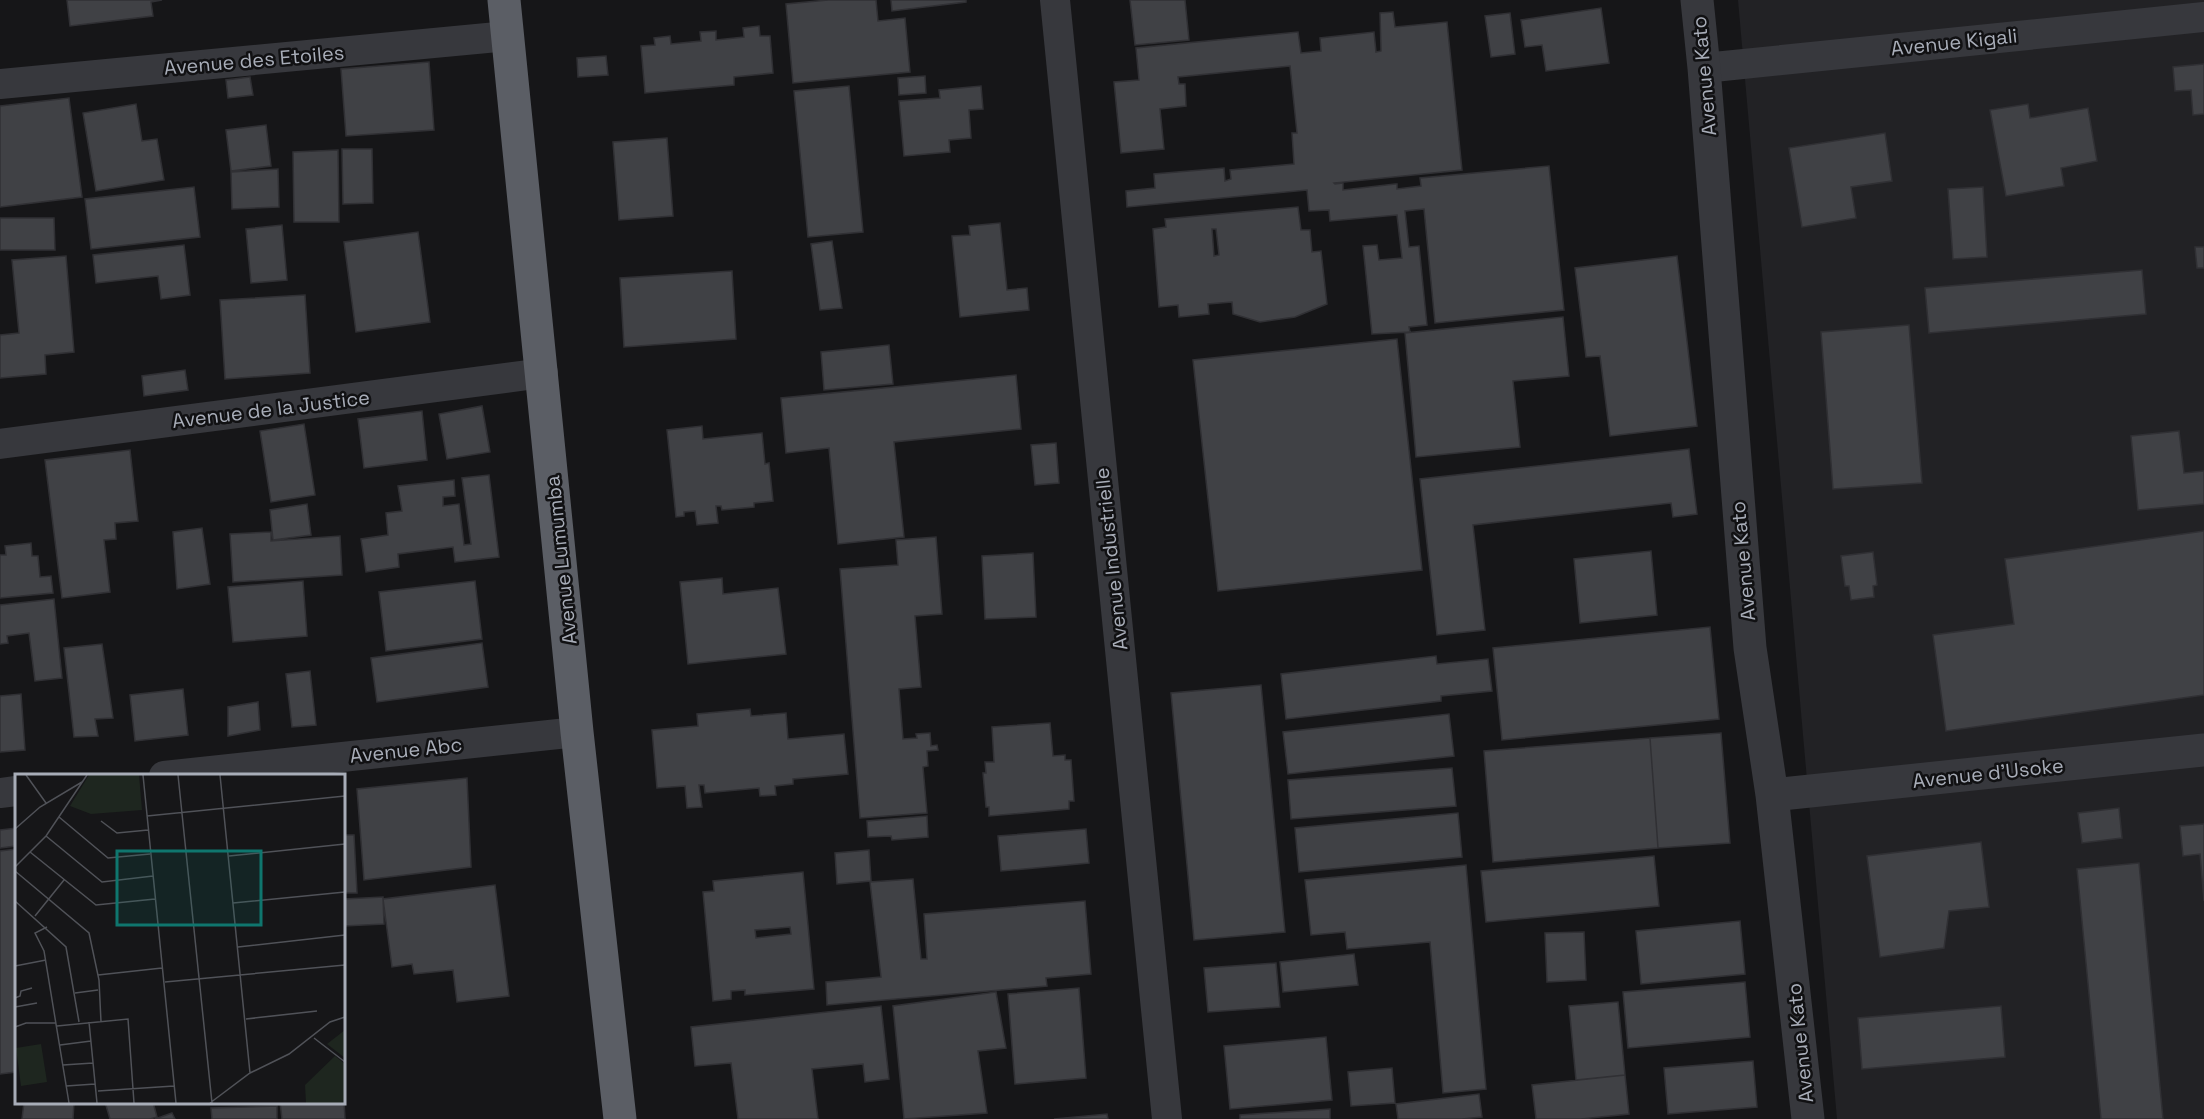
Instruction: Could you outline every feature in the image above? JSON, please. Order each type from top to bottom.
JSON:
[{"type":"highway","name":"Avenue Lumumba","points":[[504,0],[577,732],[620,1119]]},
{"type":"street","name":"Avenue Industrielle","points":[[1055,0],[1167,1119]]},
{"type":"street","name":"Avenue Kato","points":[[1697,0],[1749,648],[1772,795],[1808,1119]]},
{"type":"street","name":"Avenue Kigali","points":[[1704,68],[2204,16]]},
{"type":"street","name":"Avenue des Etoiles","points":[[0,84],[508,36]]},
{"type":"street","name":"Avenue de la Justice","points":[[0,444],[543,374]]},
{"type":"street","name":"Avenue Abc","points":[[183,774],[577,732]]},
{"type":"street","name":"Avenue d'Usoke","points":[[1772,795],[2204,750]]},
{"type":"street","points":[[0,793],[15,791]]},
{"type":"shaded area","points":[[1738,0],[2204,0],[2204,1119],[1837,1119]]},
{"type":"building","points":[[67,0],[162,0],[151,2],[153,16],[70,26]]},
{"type":"building","points":[[828,0],[876,0],[878,21],[905,18],[910,72],[793,83],[786,4]]},
{"type":"building","points":[[891,0],[966,0],[966,2],[892,11]]},
{"type":"building","points":[[1130,0],[1185,0],[1189,40],[1135,45]]},
{"type":"building","points":[[1601,8],[1609,63],[1546,71],[1542,45],[1525,47],[1521,20]]},
{"type":"building","points":[[1393,12],[1395,27],[1447,22],[1462,170],[1334,183],[1343,183],[1343,190],[1395,184],[1397,184],[1397,189],[1421,186],[1420,178],[1549,166],[1564,310],[1435,323],[1424,209],[1405,211],[1409,247],[1419,246],[1427,325],[1409,327],[1410,332],[1372,334],[1363,246],[1377,245],[1379,260],[1402,258],[1397,215],[1330,221],[1329,210],[1309,211],[1307,190],[1127,207],[1126,191],[1155,188],[1154,174],[1224,168],[1225,181],[1231,179],[1230,170],[1294,164],[1292,133],[1297,133],[1290,66],[1178,77],[1179,84],[1185,84],[1186,106],[1160,109],[1164,149],[1121,153],[1114,82],[1139,80],[1136,48],[1298,32],[1301,53],[1321,51],[1320,38],[1374,32],[1376,52],[1381,51],[1380,13]]},
{"type":"building","points":[[1510,13],[1515,54],[1491,57],[1485,16]]},
{"type":"building","points":[[759,26],[760,36],[770,36],[773,73],[734,77],[734,85],[645,93],[641,46],[655,45],[654,38],[670,36],[671,44],[701,41],[700,32],[716,31],[716,40],[744,37],[743,28]]},
{"type":"building","points":[[606,56],[608,75],[578,77],[577,58]]},
{"type":"building","points":[[429,62],[434,130],[346,136],[341,69]]},
{"type":"building","points":[[2204,64],[2204,114],[2193,115],[2191,90],[2175,91],[2173,67]]},
{"type":"building","points":[[925,76],[926,93],[899,95],[898,78]]},
{"type":"building","points":[[250,77],[253,95],[228,98],[226,80]]},
{"type":"building","points":[[849,86],[863,232],[808,237],[794,91]]},
{"type":"building","points":[[981,86],[983,109],[969,110],[971,138],[949,140],[950,152],[904,156],[899,101],[940,98],[939,90]]},
{"type":"building","points":[[69,98],[82,197],[0,207],[0,106]]},
{"type":"building","points":[[136,104],[142,141],[157,139],[164,180],[96,191],[83,113]]},
{"type":"building","points":[[2028,104],[2030,118],[2088,108],[2097,161],[2061,168],[2064,186],[2006,196],[1990,110]]},
{"type":"building","points":[[266,125],[271,166],[231,171],[226,130]]},
{"type":"building","points":[[1885,133],[1892,181],[1851,187],[1856,218],[1802,227],[1789,148]]},
{"type":"building","points":[[667,138],[673,216],[619,220],[613,142]]},
{"type":"building","points":[[342,149],[372,149],[373,203],[343,204]]},
{"type":"building","points":[[338,150],[339,222],[294,222],[293,152]]},
{"type":"building","points":[[278,169],[279,207],[232,209],[231,172]]},
{"type":"building","points":[[194,187],[200,237],[91,249],[85,199]]},
{"type":"building","points":[[1983,187],[1987,257],[1953,259],[1948,189]]},
{"type":"building","points":[[1298,207],[1301,230],[1310,230],[1312,252],[1321,251],[1327,304],[1295,317],[1260,322],[1233,314],[1232,302],[1208,304],[1209,314],[1179,317],[1178,305],[1159,307],[1153,229],[1166,227],[1165,219]],"holes":[[[1212,229],[1216,229],[1219,255],[1214,256]]]},
{"type":"building","points":[[0,218],[54,218],[55,250],[0,250]]},
{"type":"building","points":[[1000,223],[1007,290],[1027,288],[1029,310],[960,317],[952,236],[970,235],[969,226]]},
{"type":"building","points":[[282,225],[287,280],[251,283],[246,229]]},
{"type":"building","points":[[418,232],[430,322],[356,332],[344,242]]},
{"type":"building","points":[[832,241],[842,308],[820,310],[811,244]]},
{"type":"building","points":[[184,245],[190,295],[161,299],[158,276],[96,283],[93,255]]},
{"type":"building","points":[[2195,247],[2204,247],[2204,268],[2197,268]]},
{"type":"building","points":[[66,256],[74,352],[45,355],[46,374],[0,378],[0,335],[19,333],[12,260]]},
{"type":"building","points":[[1677,256],[1697,426],[1610,436],[1600,356],[1586,357],[1575,268]]},
{"type":"building","points":[[2142,270],[2146,314],[1929,333],[1925,288]]},
{"type":"building","points":[[732,271],[736,339],[624,347],[620,278]]},
{"type":"building","points":[[305,295],[310,373],[225,379],[220,300]]},
{"type":"building","points":[[1563,317],[1569,376],[1513,381],[1520,447],[1416,457],[1405,333]]},
{"type":"building","points":[[1909,325],[1922,483],[1833,489],[1821,332]]},
{"type":"building","points":[[1397,339],[1422,570],[1218,591],[1193,360]]},
{"type":"building","points":[[889,345],[893,384],[824,390],[821,352]]},
{"type":"building","points":[[185,370],[188,390],[144,396],[142,376]]},
{"type":"building","points":[[1016,375],[1021,429],[894,442],[904,537],[838,544],[829,448],[786,453],[781,398]]},
{"type":"building","points":[[482,406],[490,452],[447,459],[439,414]]},
{"type":"building","points":[[422,411],[427,460],[364,468],[358,419]]},
{"type":"building","points":[[304,424],[315,495],[271,502],[260,431]]},
{"type":"building","points":[[702,426],[703,439],[762,433],[765,464],[769,463],[773,501],[754,503],[754,507],[722,510],[721,506],[716,506],[718,523],[697,525],[695,511],[684,512],[684,516],[676,517],[667,430]]},
{"type":"building","points":[[2179,431],[2184,473],[2204,471],[2204,504],[2138,510],[2131,436]]},
{"type":"building","points":[[1056,443],[1059,483],[1035,485],[1031,445]]},
{"type":"building","points":[[1689,449],[1697,514],[1673,517],[1671,503],[1473,525],[1485,630],[1437,635],[1420,479]]},
{"type":"building","points":[[130,450],[138,521],[115,523],[116,539],[104,540],[110,592],[62,598],[45,460]]},
{"type":"building","points":[[489,475],[499,557],[455,562],[453,547],[398,554],[399,567],[366,572],[361,539],[388,535],[386,513],[402,511],[398,486],[454,480],[455,496],[443,497],[443,506],[459,504],[464,545],[471,544],[462,478]]},
{"type":"building","points":[[307,504],[311,535],[273,540],[270,510]]},
{"type":"building","points":[[202,528],[210,584],[177,589],[173,532]]},
{"type":"building","points":[[2204,531],[2204,695],[1946,731],[1933,635],[2014,624],[2005,559]]},
{"type":"building","points":[[271,532],[271,541],[340,536],[342,575],[233,582],[230,534]]},
{"type":"building","points":[[936,537],[942,614],[915,616],[921,687],[899,689],[903,739],[917,738],[916,734],[930,733],[931,746],[937,745],[938,750],[927,751],[928,766],[923,767],[927,813],[860,818],[840,569],[898,565],[896,540]]},
{"type":"building","points":[[31,543],[32,556],[38,556],[40,577],[51,576],[53,593],[0,598],[0,555],[6,555],[5,546]]},
{"type":"building","points":[[1651,551],[1657,615],[1580,623],[1574,559]]},
{"type":"building","points":[[1873,552],[1877,585],[1873,586],[1874,597],[1851,600],[1849,586],[1845,586],[1841,556]]},
{"type":"building","points":[[1033,553],[1036,617],[985,619],[982,556]]},
{"type":"building","points":[[722,578],[723,594],[778,588],[786,654],[688,664],[680,582]]},
{"type":"building","points":[[303,581],[307,636],[233,642],[228,587]]},
{"type":"building","points":[[475,581],[482,639],[386,651],[379,592]]},
{"type":"building","points":[[54,599],[62,678],[35,681],[29,633],[7,636],[8,643],[0,644],[0,605]]},
{"type":"building","points":[[1710,627],[1719,719],[1502,740],[1493,648]]},
{"type":"building","points":[[482,643],[488,687],[377,702],[371,658]]},
{"type":"building","points":[[102,644],[113,718],[95,719],[98,736],[74,737],[64,648]]},
{"type":"building","points":[[1436,656],[1437,664],[1488,659],[1492,691],[1441,696],[1441,701],[1286,719],[1281,674]]},
{"type":"building","points":[[310,671],[316,725],[292,727],[286,674]]},
{"type":"building","points":[[1261,685],[1285,932],[1194,940],[1171,693]]},
{"type":"building","points":[[183,689],[188,735],[135,741],[130,695]]},
{"type":"building","points":[[21,694],[25,750],[0,752],[0,696]]},
{"type":"building","points":[[258,702],[260,730],[228,736],[228,707]]},
{"type":"building","points":[[750,709],[751,716],[786,713],[788,739],[844,734],[848,774],[793,779],[793,784],[775,786],[776,795],[760,796],[759,788],[705,793],[704,785],[699,785],[702,807],[687,808],[685,786],[657,788],[652,730],[698,726],[697,714]]},
{"type":"building","points":[[1449,714],[1454,756],[1288,774],[1283,732]]},
{"type":"building","points":[[1050,723],[1053,756],[1065,755],[1065,760],[1071,760],[1074,801],[1069,801],[1069,809],[989,816],[983,773],[986,773],[985,762],[994,762],[992,727]]},
{"type":"building","points":[[1721,733],[1730,843],[1658,848],[1650,738]]},
{"type":"building","points":[[1650,738],[1658,848],[1493,862],[1484,751]]},
{"type":"building","points":[[1452,768],[1456,806],[1291,819],[1288,780]]},
{"type":"building","points":[[467,778],[471,867],[364,880],[357,789]]},
{"type":"building","points":[[2119,808],[2122,838],[2082,843],[2078,813]]},
{"type":"building","points":[[1458,813],[1462,857],[1299,872],[1295,828]]},
{"type":"building","points":[[927,816],[928,837],[892,840],[891,836],[868,837],[867,821]]},
{"type":"building","points":[[2204,824],[2204,901],[2200,854],[2183,856],[2180,826]]},
{"type":"building","points":[[15,828],[15,846],[0,848],[0,830]]},
{"type":"building","points":[[1086,829],[1089,863],[1001,871],[998,836]]},
{"type":"building","points":[[345,835],[354,835],[357,893],[345,893]]},
{"type":"building","points":[[1981,842],[1989,907],[1949,911],[1944,948],[1880,957],[1867,856]]},
{"type":"building","points":[[15,849],[15,1072],[0,1074],[0,851]]},
{"type":"building","points":[[869,850],[871,881],[837,884],[835,853]]},
{"type":"building","points":[[1654,856],[1659,906],[1486,922],[1481,871]]},
{"type":"building","points":[[2139,863],[2163,1119],[2101,1119],[2077,869]]},
{"type":"building","points":[[1466,865],[1486,1089],[1443,1093],[1430,942],[1347,949],[1345,932],[1311,935],[1305,880]]},
{"type":"building","points":[[803,872],[814,989],[745,995],[745,990],[731,991],[731,999],[713,1001],[703,892],[714,891],[713,881]],"holes":[[[790,927],[791,934],[756,938],[755,930]]]},
{"type":"building","points":[[913,879],[921,959],[927,959],[924,914],[1085,901],[1091,974],[1046,978],[1047,986],[827,1005],[826,982],[881,977],[870,882]]},
{"type":"building","points":[[495,885],[509,996],[457,1002],[453,970],[414,974],[412,964],[392,967],[383,899]]},
{"type":"building","points":[[383,897],[384,924],[345,926],[345,899]]},
{"type":"building","points":[[1740,921],[1745,974],[1641,984],[1636,931]]},
{"type":"building","points":[[1584,932],[1586,980],[1547,982],[1545,933]]},
{"type":"building","points":[[1354,954],[1358,985],[1283,992],[1280,962]]},
{"type":"building","points":[[1276,963],[1280,1007],[1208,1012],[1204,968]]},
{"type":"building","points":[[1745,982],[1750,1037],[1628,1048],[1623,992]]},
{"type":"building","points":[[1079,988],[1086,1078],[1015,1084],[1008,994]]},
{"type":"building","points":[[996,992],[1006,1048],[978,1051],[987,1113],[904,1119],[893,1006]]},
{"type":"building","points":[[1618,1002],[1625,1075],[1576,1080],[1569,1006]]},
{"type":"building","points":[[881,1006],[889,1079],[865,1082],[863,1064],[812,1069],[818,1119],[738,1119],[731,1063],[695,1066],[691,1027]]},
{"type":"building","points":[[2001,1006],[2005,1057],[1862,1069],[1858,1018]]},
{"type":"building","points":[[1326,1037],[1332,1100],[1230,1109],[1224,1046]]},
{"type":"building","points":[[1753,1061],[1757,1107],[1668,1114],[1664,1068]]},
{"type":"building","points":[[1392,1068],[1395,1103],[1351,1106],[1348,1072]]},
{"type":"building","points":[[1625,1075],[1629,1114],[1581,1119],[1536,1119],[1532,1085]]},
{"type":"building","points":[[1479,1094],[1482,1117],[1398,1119],[1396,1104]]},
{"type":"building","points":[[24,1104],[74,1104],[73,1119],[22,1119]]},
{"type":"building","points":[[106,1104],[154,1104],[157,1117],[150,1119],[110,1119]]},
{"type":"building","points":[[280,1104],[344,1104],[345,1119],[282,1119]]},
{"type":"building","points":[[277,1106],[277,1119],[212,1119],[211,1108]]},
{"type":"building","points":[[1330,1109],[1330,1119],[1240,1119],[1240,1115]]},
{"type":"building","points":[[172,1113],[175,1119],[155,1119]]},
{"type":"building","points":[[1107,1114],[1108,1119],[1054,1119]]}]
